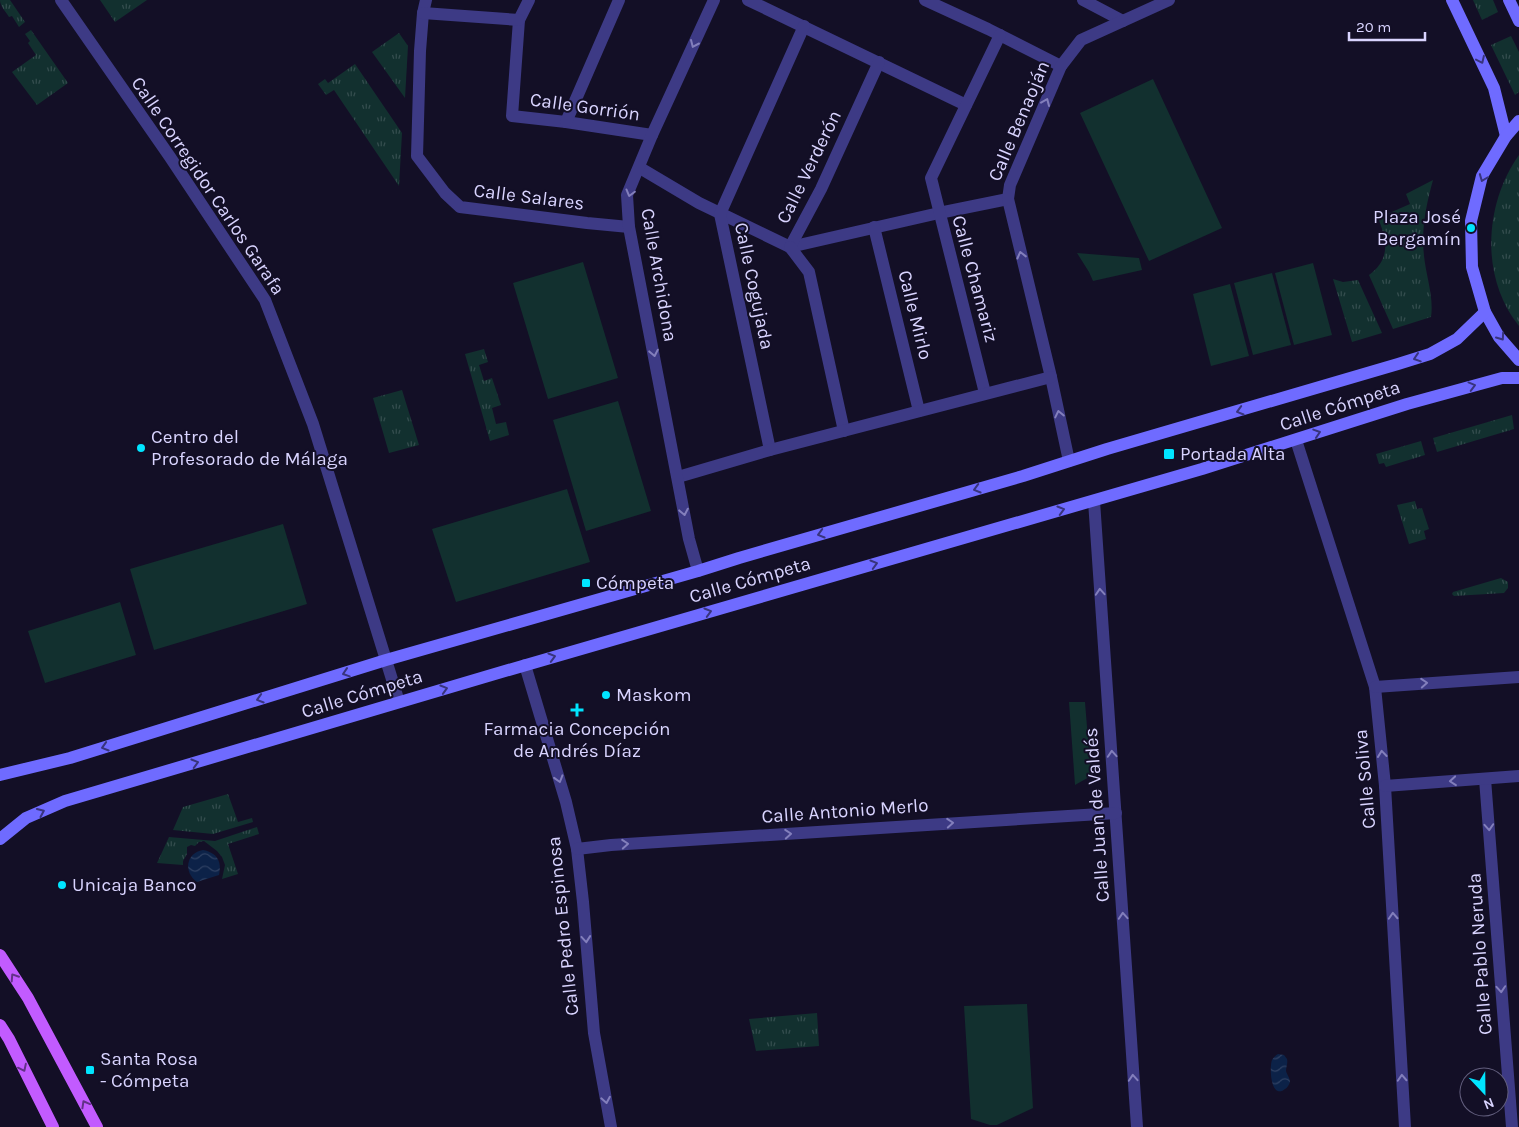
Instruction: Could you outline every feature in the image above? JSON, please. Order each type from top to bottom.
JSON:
[{"type":"main road","points":[[1452,0],[1494,88],[1506,136]]},
{"type":"main road","points":[[1509,0],[1519,21]]},
{"type":"main road","points":[[1519,121],[1506,136],[1482,176],[1471,221],[1472,268],[1485,312],[1500,337],[1519,360]]},
{"type":"main road","name":"Calle Cómpeta","points":[[0,775],[70,758],[386,660],[698,571],[1430,354],[1457,339],[1485,312]]},
{"type":"main road","name":"Calle Cómpeta","points":[[0,838],[26,818],[65,801],[525,665],[1094,501],[1296,440],[1407,404],[1502,378],[1519,378]]},
{"type":"main road","points":[[0,955],[28,998],[97,1127]]},
{"type":"main road","points":[[0,1025],[9,1038],[53,1127]]},
{"type":"street","name":"Calle Corregidor Carlos Garafa","points":[[61,0],[170,157],[265,300],[313,424],[399,702]]},
{"type":"street","name":"Calle Gorrión","points":[[529,0],[519,20],[512,116],[652,135]]},
{"type":"street","points":[[566,122],[619,0]]},
{"type":"street","name":"Calle Archidona","points":[[698,571],[690,539],[629,227],[627,195],[640,168],[652,135],[714,0]]},
{"type":"street","points":[[748,0],[966,105]]},
{"type":"street","points":[[925,0],[1061,66]]},
{"type":"street","points":[[1083,0],[1122,21]]},
{"type":"street","name":"Calle Benaoján","points":[[1070,461],[1008,199],[1010,185],[1061,66],[1081,40],[1169,0]]},
{"type":"street","points":[[424,6],[519,20]]},
{"type":"street","name":"Calle Salares","points":[[424,6],[417,156],[445,193],[460,207],[629,227]]},
{"type":"street","name":"Calle Cogujada","points":[[770,450],[720,214],[804,26]]},
{"type":"street","name":"Calle Chamariz","points":[[985,393],[930,178],[1000,35]]},
{"type":"street","name":"Calle Verderón","points":[[844,431],[809,272],[790,247],[821,188],[879,62]]},
{"type":"street","points":[[640,168],[699,203],[790,247],[1008,199]]},
{"type":"street","name":"Calle Mirlo","points":[[874,228],[919,411]]},
{"type":"street","points":[[678,477],[770,450],[1051,377]]},
{"type":"street","name":"Calle Soliva","points":[[1296,440],[1375,686],[1385,786],[1405,1127]]},
{"type":"street","name":"Calle Juan de Valdés","points":[[1094,501],[1137,1127]]},
{"type":"street","name":"Calle Pedro Espinosa","points":[[525,665],[566,802],[577,849],[594,1033],[611,1127]]},
{"type":"street","points":[[1375,686],[1519,677]]},
{"type":"street","points":[[1385,786],[1519,776]]},
{"type":"street","name":"Calle Pablo Neruda","points":[[1485,779],[1512,1127]]},
{"type":"street","name":"Calle Antonio Merlo","points":[[577,849],[611,845],[1116,813]]},
{"type":"green space","points":[[0,0],[10,0],[25,22],[19,27],[12,16],[9,17],[2,7]]},
{"type":"green space","points":[[100,0],[147,0],[115,22]]},
{"type":"green space","points":[[1473,0],[1493,0],[1498,12],[1482,20]]},
{"type":"green space","points":[[31,30],[68,83],[37,105],[12,72],[36,55],[28,43],[30,41],[25,34]]},
{"type":"green space","points":[[399,33],[408,46],[405,98],[372,52]]},
{"type":"green space","points":[[1511,36],[1519,52],[1519,92],[1515,95],[1491,45]]},
{"type":"green space","points":[[355,64],[402,133],[399,186],[334,90],[326,95],[318,84],[325,79],[328,83]]},
{"type":"green space","points":[[1153,79],[1222,228],[1149,261],[1080,113]]},
{"type":"green space","points":[[1519,155],[1519,326],[1506,307],[1498,286],[1493,264],[1491,241],[1493,218],[1499,196],[1507,174]]},
{"type":"green space","points":[[1433,180],[1426,208],[1423,237],[1424,256],[1431,294],[1431,317],[1393,329],[1369,275],[1376,269],[1384,256],[1385,241],[1378,218],[1410,204],[1406,194]]},
{"type":"green space","points":[[1077,253],[1139,258],[1142,270],[1093,281]]},
{"type":"green space","points":[[583,262],[618,378],[548,399],[513,283]]},
{"type":"green space","points":[[1313,263],[1332,335],[1294,345],[1275,273]]},
{"type":"green space","points":[[1272,273],[1291,345],[1253,355],[1234,283]]},
{"type":"green space","points":[[1333,279],[1343,282],[1358,280],[1382,333],[1352,342]]},
{"type":"green space","points":[[1230,284],[1249,356],[1211,366],[1193,294]]},
{"type":"green space","points":[[484,349],[488,362],[479,365],[484,381],[492,378],[501,405],[492,408],[496,424],[506,422],[509,435],[490,441],[465,354]]},
{"type":"green space","points":[[402,390],[419,445],[389,453],[373,398]]},
{"type":"green space","points":[[618,401],[651,511],[586,531],[553,420]]},
{"type":"green space","points":[[1512,415],[1514,429],[1437,452],[1433,438]]},
{"type":"green space","points":[[1421,441],[1425,455],[1386,467],[1384,463],[1379,464],[1376,454]]},
{"type":"green space","points":[[567,489],[590,562],[456,602],[432,529]]},
{"type":"green space","points":[[1415,501],[1417,509],[1422,508],[1429,529],[1424,531],[1426,539],[1409,544],[1397,505]]},
{"type":"green space","points":[[283,524],[307,604],[154,650],[130,569]]},
{"type":"green space","points":[[1501,578],[1508,582],[1508,588],[1504,593],[1454,596],[1452,594],[1453,592]]},
{"type":"green space","points":[[120,602],[136,655],[45,683],[28,631]]},
{"type":"green space","points":[[1069,702],[1085,702],[1091,776],[1075,785]]},
{"type":"green space","points":[[228,794],[238,822],[252,818],[253,822],[213,834],[173,830],[183,807]]},
{"type":"green space","points":[[257,827],[259,834],[228,844],[238,874],[222,879],[225,865],[222,857],[204,841],[199,842],[195,846],[187,847],[187,854],[183,865],[157,863],[169,837],[215,841]]},
{"type":"green space","points":[[1027,1004],[1033,1108],[997,1125],[990,1125],[971,1119],[964,1006]]},
{"type":"green space","points":[[817,1013],[819,1046],[756,1051],[749,1019]]},
{"type":"water","points":[[203,850],[212,853],[217,858],[220,866],[219,875],[197,882],[190,873],[188,863],[193,855]]},
{"type":"water","points":[[1278,1054],[1284,1055],[1287,1059],[1286,1071],[1290,1079],[1289,1085],[1280,1091],[1274,1087],[1271,1076],[1272,1060]]},
{"type":"place","name":"Plaza José Bergamín","points":[[1471,228]]},
{"type":"place","name":"Centro del Profesorado de Málaga","points":[[141,448]]},
{"type":"place","name":"Portada Alta","points":[[1169,454]]},
{"type":"place","name":"Cómpeta","points":[[586,583]]},
{"type":"place","name":"Maskom","points":[[606,695]]},
{"type":"place","name":"Farmacia Concepción de Andrés Díaz","points":[[577,710]]},
{"type":"place","name":"Unicaja Banco","points":[[62,885]]},
{"type":"place","name":"Santa Rosa - Cómpeta","points":[[90,1070]]}]
